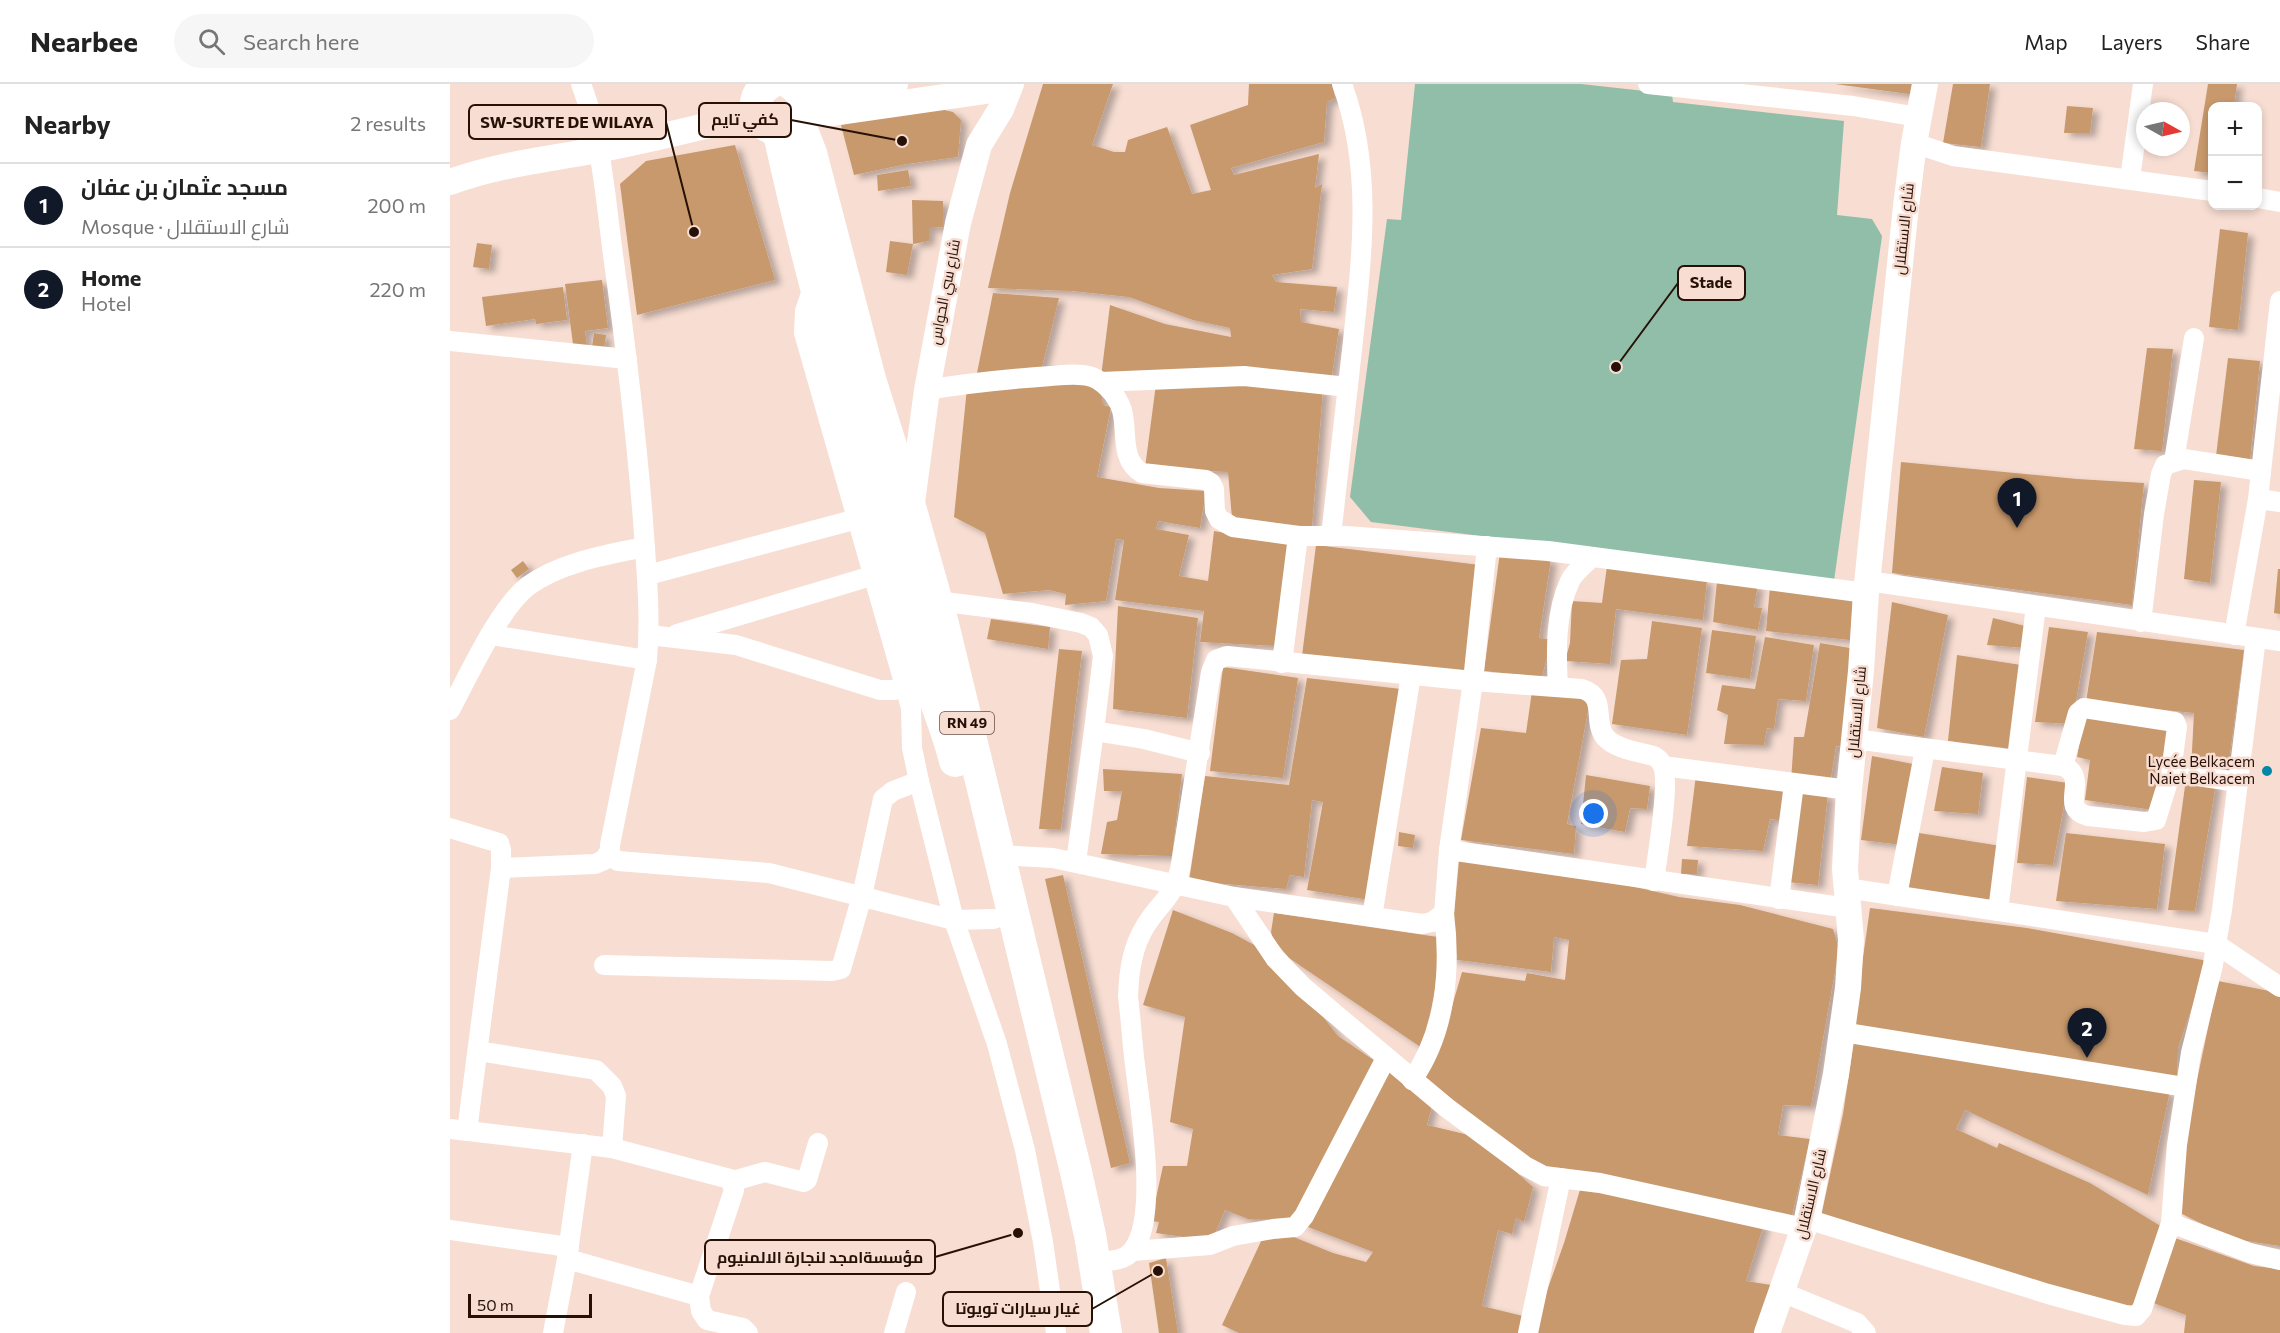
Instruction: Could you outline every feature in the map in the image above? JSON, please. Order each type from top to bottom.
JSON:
[{"type":"main road","name":"RN 49","points":[[780,101],[815,282],[885,572],[943,717],[1054,1163],[1071,1239],[1086,1333]]},
{"type":"main road","name":"RN 49","points":[[780,101],[811,153],[881,416],[937,601],[1074,1161],[1095,1262],[1106,1333]]},
{"type":"street","points":[[501,868],[596,864],[604,860],[609,852],[647,660],[648,575],[627,359],[598,150],[581,84]]},
{"type":"street","points":[[450,182],[509,164],[598,150],[780,101],[895,84]]},
{"type":"street","points":[[780,101],[833,113],[993,90],[1006,84]]},
{"type":"street","name":"شارع سي الحواس","points":[[911,510],[941,305],[961,212],[980,145],[1001,109],[1011,84]]},
{"type":"street","points":[[1331,536],[1348,387],[1363,221],[1360,158],[1352,112],[1342,84]]},
{"type":"street","points":[[1648,84],[1709,88],[1853,106],[1918,117]]},
{"type":"street","name":"شارع الاستقلال","points":[[1767,1333],[1806,1224],[1831,1104],[1848,988],[1851,940],[1847,898],[1846,827],[1849,790],[1867,587],[1914,143],[1925,84]]},
{"type":"street","points":[[2130,179],[2143,84]]},
{"type":"street","points":[[1914,143],[1953,156],[2208,190]]},
{"type":"street","points":[[2262,199],[2280,201]]},
{"type":"street","points":[[815,282],[805,311],[804,333],[857,519],[885,572],[911,708],[912,748],[919,781],[954,920],[997,1044],[1022,1139],[1043,1242],[1056,1333]]},
{"type":"street","points":[[2234,635],[2261,471],[2274,425],[2280,301]]},
{"type":"street","points":[[2174,461],[2194,338]]},
{"type":"street","points":[[450,341],[627,359]]},
{"type":"street","points":[[927,390],[965,384],[1074,375],[1092,377],[1101,382],[1117,399],[1123,410],[1125,443],[1135,468],[1142,473],[1206,480],[1211,483],[1214,489],[1215,511],[1225,524],[1233,527],[1298,536],[1487,546],[1592,556],[2036,606],[2280,641]]},
{"type":"street","points":[[1101,382],[1244,376],[1348,387]]},
{"type":"street","points":[[2141,622],[2161,474],[2165,465],[2184,459],[2261,471]]},
{"type":"street","points":[[2258,499],[2280,502]]},
{"type":"street","points":[[648,575],[857,519]]},
{"type":"street","points":[[1282,663],[1298,536]]},
{"type":"street","points":[[1412,1080],[1427,1056],[1437,1028],[1448,961],[1444,913],[1449,850],[1473,681],[1487,546]]},
{"type":"street","points":[[450,710],[508,605],[527,586],[552,572],[596,557],[645,547]]},
{"type":"street","points":[[1558,687],[1556,662],[1560,614],[1571,579],[1592,556]]},
{"type":"street","points":[[669,636],[885,572]]},
{"type":"street","points":[[937,601],[1032,613],[1081,622],[1091,627],[1098,636],[1103,656],[1076,862]]},
{"type":"street","points":[[1998,911],[2036,606]]},
{"type":"street","points":[[649,634],[736,645],[880,690],[894,690],[905,686]]},
{"type":"street","points":[[491,635],[647,660]]},
{"type":"street","points":[[1234,897],[1267,947],[1290,975],[1412,1080],[1525,1166],[1544,1176],[1600,1183],[1806,1224],[2048,1294],[2132,1316],[2140,1314],[2171,1223],[2177,1145],[2185,1087],[2213,965],[2222,910],[2256,638]]},
{"type":"street","points":[[1095,1262],[1123,1258],[1133,1251],[1140,1236],[1147,1171],[1128,996],[1129,968],[1138,941],[1147,924],[1168,899],[1176,885],[1200,753],[1211,672],[1216,660],[1227,656],[1591,691],[1596,698],[1599,725],[1605,738],[1615,744],[1654,756],[1660,759],[1663,766],[1665,774],[1663,804],[1654,881]]},
{"type":"street","points":[[1372,917],[1411,675]]},
{"type":"street","points":[[1854,739],[2063,766],[2075,776],[2074,808],[2079,814],[2144,822],[2156,820],[2159,815],[2171,772],[2177,727],[2175,722],[2084,708],[2078,713],[2063,766]]},
{"type":"street","points":[[912,729],[943,717]]},
{"type":"street","points":[[1094,731],[1200,753]]},
{"type":"street","points":[[1897,896],[1924,749]]},
{"type":"street","points":[[1663,766],[1849,790]]},
{"type":"street","points":[[2171,772],[2238,782]]},
{"type":"street","points":[[604,964],[837,970],[844,964],[883,800],[893,791],[919,781]]},
{"type":"street","points":[[1779,899],[1794,784]]},
{"type":"street","points":[[450,828],[499,843],[501,850],[501,868],[478,1051],[459,1130],[612,1148],[726,1177],[733,1181],[765,1172],[804,1182],[807,1180],[819,1143]]},
{"type":"street","points":[[1449,850],[1779,899],[1897,896],[2216,944],[2280,987]]},
{"type":"street","points":[[609,852],[613,860],[618,861],[769,873],[954,920],[994,919]]},
{"type":"street","points":[[999,855],[1028,855],[1076,862],[1234,897],[1422,924],[1432,922],[1444,913]]},
{"type":"street","points":[[1842,1032],[2185,1087]]},
{"type":"street","points":[[478,1051],[597,1070],[612,1086],[616,1096],[612,1148]]},
{"type":"street","points":[[1133,1251],[1210,1245],[1233,1236],[1273,1228],[1295,1227],[1304,1216],[1386,1058]]},
{"type":"street","points":[[553,1333],[568,1253],[583,1144]]},
{"type":"street","points":[[1528,1333],[1561,1178]]},
{"type":"street","points":[[733,1181],[734,1190],[699,1296],[701,1311],[707,1320],[743,1328],[748,1333]]},
{"type":"street","points":[[2171,1223],[2250,1253],[2280,1260]]},
{"type":"street","points":[[450,1230],[568,1253],[699,1296]]},
{"type":"street","points":[[894,1333],[906,1292]]},
{"type":"street","points":[[1782,1292],[1857,1323],[1866,1333]]},
{"type":"green space","points":[[1415,84],[1581,84],[1672,94],[1673,102],[1844,121],[1837,215],[1872,219],[1882,236],[1834,581],[1371,522],[1350,497],[1387,219],[1401,220]]},
{"type":"building","points":[[1043,84],[1113,84],[1092,145],[1114,152],[1125,152],[1128,140],[1167,127],[1192,194],[1211,190],[1190,125],[1248,105],[1249,84],[1333,84],[1335,98],[1327,102],[1324,142],[1231,168],[1234,175],[1319,154],[1315,188],[1322,184],[1312,269],[1272,275],[1276,282],[1337,287],[1334,312],[1300,309],[1301,322],[1339,329],[1331,381],[1101,377],[1110,305],[1165,324],[1231,337],[1230,328],[1193,320],[1129,297],[1072,291],[988,288],[1010,193]]},
{"type":"building","points":[[1835,84],[1918,84],[1916,95]]},
{"type":"building","points":[[1953,84],[1990,84],[1981,147],[1943,143]]},
{"type":"building","points":[[2208,84],[2237,84],[2235,102],[2208,102],[2208,173],[2194,171]]},
{"type":"building","points":[[2067,106],[2093,108],[2090,133],[2064,133]]},
{"type":"building","points":[[909,109],[940,109],[953,112],[961,120],[958,157],[907,164],[854,175],[841,125]]},
{"type":"building","points":[[735,145],[775,280],[637,315],[620,184],[646,161]]},
{"type":"building","points":[[908,170],[911,186],[878,191],[877,175]]},
{"type":"building","points":[[912,200],[943,201],[943,227],[929,228],[929,241],[913,244]]},
{"type":"building","points":[[2220,229],[2248,233],[2238,330],[2209,327]]},
{"type":"building","points":[[890,241],[913,244],[907,275],[886,272]]},
{"type":"building","points":[[477,243],[492,245],[489,269],[473,267]]},
{"type":"building","points":[[602,280],[608,328],[585,331],[587,346],[573,344],[565,284]]},
{"type":"building","points":[[563,287],[567,320],[536,324],[535,319],[486,326],[482,297]]},
{"type":"building","points":[[993,293],[1059,298],[1041,371],[976,378]]},
{"type":"building","points":[[594,333],[606,335],[604,349],[592,347]]},
{"type":"building","points":[[2147,348],[2173,349],[2162,451],[2134,449]]},
{"type":"building","points":[[2228,358],[2260,361],[2250,461],[2216,456]]},
{"type":"building","points":[[1243,379],[1323,389],[1312,527],[1232,518],[1228,472],[1145,468],[1156,384]]},
{"type":"building","points":[[1091,380],[1101,391],[1103,405],[1111,407],[1097,477],[1159,488],[1206,491],[1200,528],[1158,521],[1156,529],[1189,535],[1179,576],[1208,581],[1214,531],[1291,545],[1277,646],[1200,642],[1204,611],[1115,600],[1124,540],[1116,539],[1106,601],[1065,605],[1066,594],[1049,590],[1003,594],[985,533],[954,517],[967,388]]},
{"type":"building","points":[[1901,462],[2144,483],[2132,605],[1892,573]]},
{"type":"building","points":[[2194,480],[2221,482],[2210,583],[2184,579]]},
{"type":"building","points":[[1316,545],[1480,565],[1468,673],[1302,656]]},
{"type":"building","points":[[1500,552],[1551,559],[1539,638],[1555,640],[1554,659],[1547,657],[1542,677],[1484,671]]},
{"type":"building","points":[[523,561],[529,569],[517,578],[511,570]]},
{"type":"building","points":[[1607,566],[1707,580],[1703,620],[1616,609],[1610,664],[1565,661],[1570,643],[1572,601],[1602,603]]},
{"type":"building","points":[[2278,569],[2280,569],[2280,614],[2274,613]]},
{"type":"building","points":[[1717,581],[1758,585],[1754,607],[1762,608],[1758,630],[1713,622]]},
{"type":"building","points":[[1770,587],[1853,600],[1850,640],[1766,631]]},
{"type":"building","points":[[1892,602],[1948,615],[1924,737],[1877,728]]},
{"type":"building","points":[[1118,606],[1198,618],[1187,718],[1113,709]]},
{"type":"building","points":[[1993,618],[2029,627],[2025,648],[1987,645]]},
{"type":"building","points":[[991,619],[1050,627],[1048,649],[987,639]]},
{"type":"building","points":[[1652,621],[1702,628],[1687,735],[1612,724],[1621,660],[1647,659]]},
{"type":"building","points":[[2049,627],[2088,632],[2072,724],[2035,722]]},
{"type":"building","points":[[1712,630],[1756,636],[1750,679],[1706,673]]},
{"type":"building","points":[[2097,632],[2244,650],[2227,776],[2191,770],[2194,713],[2086,702]]},
{"type":"building","points":[[1765,637],[1814,645],[1806,701],[1778,699],[1774,729],[1767,728],[1764,745],[1724,744],[1728,715],[1717,710],[1722,685],[1755,689]]},
{"type":"building","points":[[1820,643],[1850,648],[1844,747],[1836,746],[1830,784],[1791,781],[1794,737],[1804,737]]},
{"type":"building","points":[[1059,649],[1082,651],[1061,829],[1039,829]]},
{"type":"building","points":[[1957,655],[2021,665],[2013,749],[1948,741]]},
{"type":"building","points":[[1223,667],[1298,678],[1283,778],[1210,771]]},
{"type":"building","points":[[1307,678],[1401,689],[1370,900],[1307,890],[1323,802],[1312,800],[1304,877],[1290,875],[1286,889],[1189,881],[1205,776],[1289,785]]},
{"type":"building","points":[[1532,691],[1590,700],[1567,824],[1576,826],[1574,854],[1461,840],[1481,728],[1526,733]]},
{"type":"building","points":[[2084,714],[2169,730],[2153,810],[2085,800],[2090,760],[2077,757]]},
{"type":"building","points":[[1872,756],[1913,764],[1903,845],[1861,840]]},
{"type":"building","points":[[1942,767],[1983,773],[1978,814],[1934,811]]},
{"type":"building","points":[[1103,769],[1182,774],[1172,856],[1101,854],[1107,822],[1117,820],[1122,791],[1104,791]]},
{"type":"building","points":[[1586,775],[1650,786],[1647,809],[1630,808],[1625,832],[1581,824]]},
{"type":"building","points":[[1696,775],[1788,788],[1786,821],[1770,819],[1763,851],[1687,846]]},
{"type":"building","points":[[2027,777],[2068,783],[2053,865],[2017,863]]},
{"type":"building","points":[[2186,779],[2216,783],[2195,911],[2168,910]]},
{"type":"building","points":[[1799,790],[1828,794],[1818,885],[1787,882]]},
{"type":"building","points":[[1399,832],[1415,835],[1413,848],[1398,846]]},
{"type":"building","points":[[1919,833],[2001,846],[1996,902],[1906,888]]},
{"type":"building","points":[[2066,833],[2165,844],[2157,909],[2056,901]]},
{"type":"building","points":[[1682,859],[1698,860],[1697,874],[1681,874]]},
{"type":"building","points":[[1459,861],[1613,882],[1679,897],[1740,905],[1833,929],[1839,949],[1811,1106],[1783,1105],[1778,1135],[1810,1139],[1791,1220],[1544,1170],[1425,1078],[1443,1037],[1462,972],[1525,981],[1527,973],[1565,980],[1569,940],[1554,937],[1551,972],[1450,959]]},
{"type":"building","points":[[1063,875],[1130,1163],[1111,1168],[1045,879]]},
{"type":"building","points":[[1870,908],[2027,928],[2208,961],[2178,1048],[2177,1080],[1853,1028]]},
{"type":"building","points":[[1173,910],[1232,933],[1271,954],[1267,965],[1284,972],[1310,1000],[1338,1036],[1378,1063],[1298,1222],[1248,1219],[1225,1210],[1212,1241],[1156,1233],[1159,1222],[1151,1221],[1163,1166],[1187,1166],[1193,1129],[1170,1122],[1185,1017],[1143,1005]]},
{"type":"building","points":[[1274,913],[1438,937],[1443,957],[1422,1048],[1289,958],[1273,939],[1271,932]]},
{"type":"building","points":[[2218,981],[2280,993],[2280,1246],[2233,1239],[2182,1214],[2184,1163],[2191,1108]]},
{"type":"building","points":[[1854,1041],[2170,1091],[2148,1195],[1965,1110],[1956,1129],[1997,1148],[1999,1143],[2090,1183],[2167,1230],[2136,1311],[1820,1221],[1843,1114]]},
{"type":"building","points":[[1387,1068],[1432,1106],[1427,1125],[1477,1137],[1533,1187],[1524,1222],[1516,1218],[1512,1234],[1498,1230],[1482,1306],[1527,1317],[1523,1333],[1239,1333],[1222,1325],[1263,1237],[1274,1239],[1279,1231],[1333,1253],[1366,1262],[1373,1252],[1303,1225]]},
{"type":"building","points":[[1582,1183],[1764,1224],[1746,1281],[1771,1285],[1755,1333],[1532,1333],[1564,1243]]},
{"type":"building","points":[[2175,1238],[2254,1266],[2280,1269],[2280,1333],[2184,1333],[2186,1315],[2148,1301]]},
{"type":"building","points":[[1166,1258],[1178,1333],[1159,1333],[1149,1263]]},
{"type":"place","name":"كفي تايم","points":[[902,141]]},
{"type":"place","name":"SW-SURTE DE WILAYA","points":[[694,232]]},
{"type":"place","name":"Stade","points":[[1616,367]]},
{"type":"place","name":"مسجد عثمان بن عفان","points":[[2017,528]]},
{"type":"place","name":"Lycée Belkacem Naiet Belkacem","points":[[2267,771]]},
{"type":"place","name":"Home","points":[[2087,1058]]},
{"type":"place","name":"مؤسسةامجد لنجارة الالمنيوم","points":[[1018,1233]]},
{"type":"place","name":"غيار سيارات تويوتا","points":[[1158,1271]]}]
